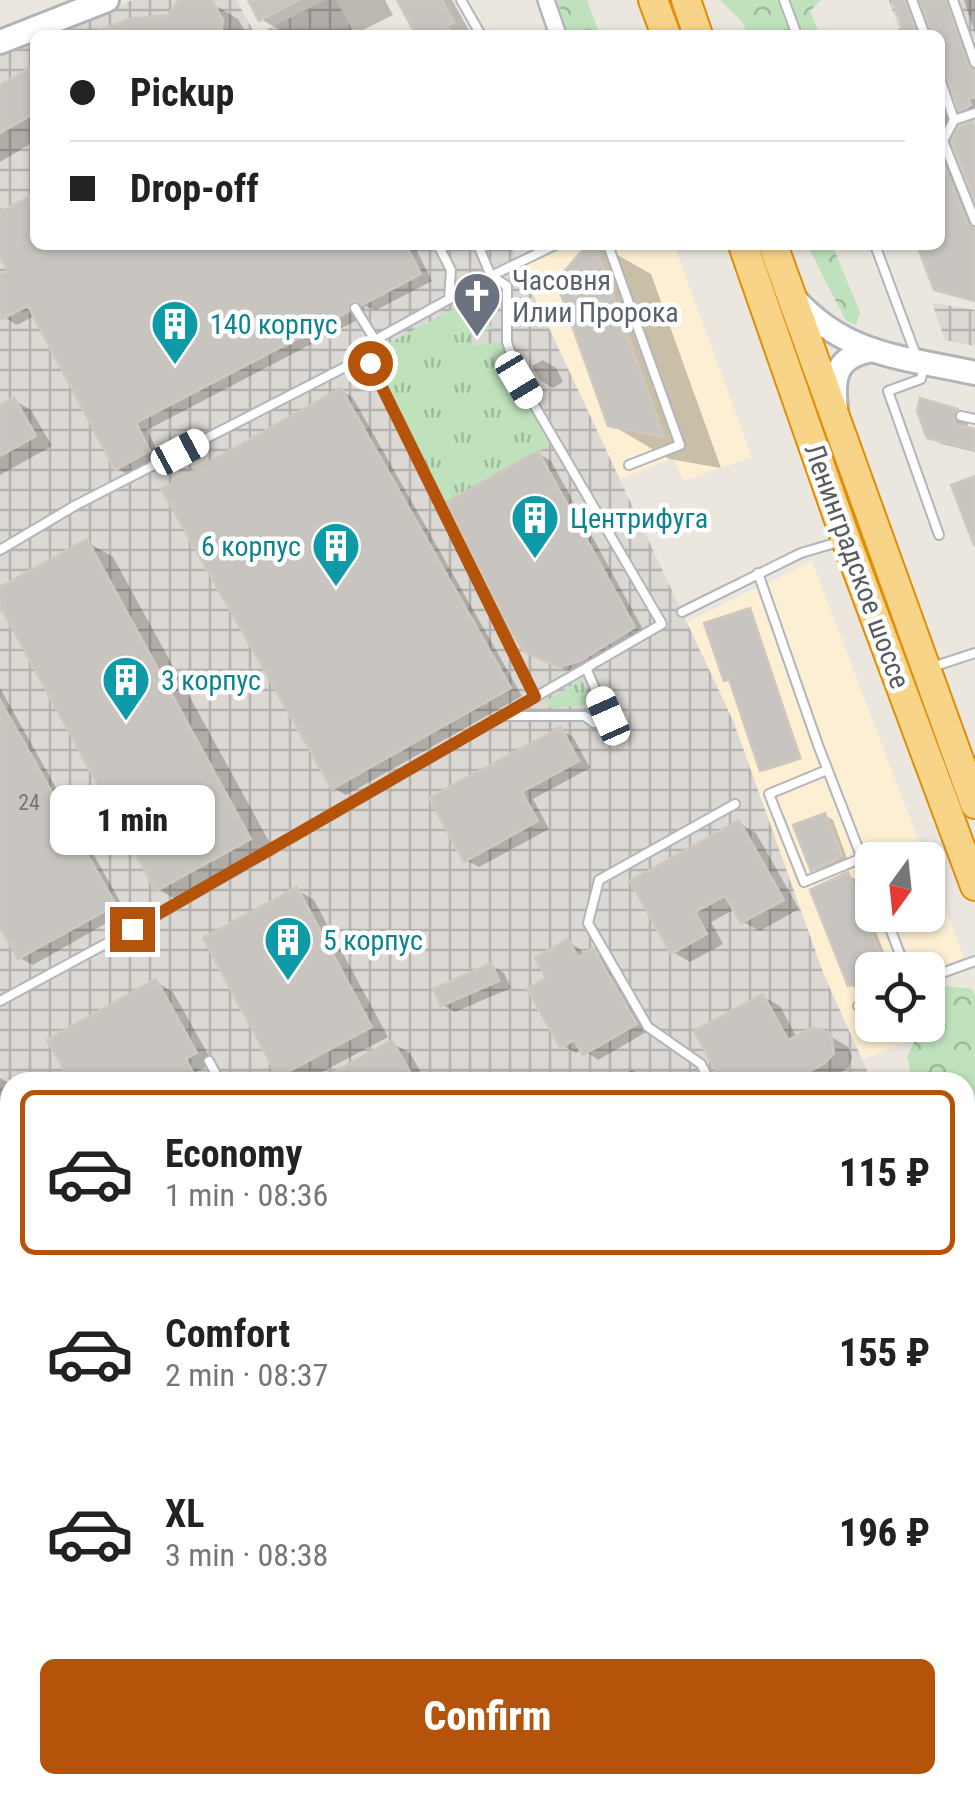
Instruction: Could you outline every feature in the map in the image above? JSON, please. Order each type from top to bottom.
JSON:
[{"type":"highway","points":[[654,0],[664,30]]},
{"type":"highway","points":[[686,0],[696,30]]},
{"type":"highway","name":"Ленинградское шоссе","points":[[745,250],[846,540],[975,886]]},
{"type":"highway","name":"Ленинградское шоссе","points":[[775,250],[975,804]]},
{"type":"street","points":[[31,30],[107,0]]},
{"type":"street","points":[[546,0],[556,30]]},
{"type":"street","points":[[0,42],[30,30]]},
{"type":"street","points":[[790,294],[831,333],[873,350],[975,373]]},
{"type":"street","points":[[841,440],[834,380],[847,358],[873,350]]},
{"type":"lane","points":[[461,0],[478,30]]},
{"type":"lane","points":[[784,0],[795,30]]},
{"type":"lane","points":[[912,0],[922,30]]},
{"type":"lane","points":[[954,0],[975,63]]},
{"type":"lane","points":[[945,94],[954,120],[945,136]]},
{"type":"lane","points":[[954,120],[975,115]]},
{"type":"lane","points":[[945,145],[975,221]]},
{"type":"lane","points":[[441,250],[451,270],[449,299]]},
{"type":"lane","points":[[0,1002],[662,624],[519,380],[507,342],[507,286],[491,276],[480,250]]},
{"type":"lane","points":[[0,550],[76,506],[354,363],[374,340],[545,250]]},
{"type":"lane","points":[[610,250],[680,445],[629,465]]},
{"type":"lane","points":[[877,250],[922,361],[921,379],[888,391],[939,534]]},
{"type":"lane","points":[[355,308],[374,340]]},
{"type":"lane","points":[[354,363],[370,363],[535,697]]},
{"type":"lane","points":[[962,416],[975,419]]},
{"type":"lane","points":[[682,612],[801,553],[846,540]]},
{"type":"lane","points":[[758,573],[856,842]]},
{"type":"lane","points":[[926,670],[975,654]]},
{"type":"lane","points":[[502,716],[585,716],[594,723],[608,716],[586,668]]},
{"type":"lane","points":[[828,770],[769,794],[804,882],[855,861]]},
{"type":"lane","points":[[705,1072],[701,1064],[648,1026],[588,923],[599,880],[735,804]]},
{"type":"lane","points":[[945,972],[975,961]]},
{"type":"lane","points":[[208,1061],[214,1072]]},
{"type":"shaded area","points":[[133,0],[236,0],[253,30],[58,30]]},
{"type":"shaded area","points":[[326,0],[336,0],[352,30],[266,30]]},
{"type":"shaded area","points":[[889,0],[975,0],[975,281],[945,203],[945,30],[899,30]]},
{"type":"shaded area","points":[[30,41],[30,250],[512,250],[734,723],[824,975],[868,1072],[0,1072],[0,53]]},
{"type":"shaded area","points":[[557,250],[676,250],[752,457],[684,481],[673,458],[620,479],[521,268]]},
{"type":"shaded area","points":[[932,303],[975,310],[975,346],[945,340]]},
{"type":"shaded area","points":[[812,561],[919,842],[855,842],[855,932],[945,932],[945,908],[964,958],[945,965],[945,952],[855,952],[855,1042],[905,1042],[863,1060],[824,975],[734,723],[687,622]]},
{"type":"green space","points":[[557,0],[587,0],[598,30],[567,30]]},
{"type":"green space","points":[[720,0],[821,0],[810,11],[818,30],[745,30]]},
{"type":"green space","points":[[810,250],[834,250],[860,312],[856,325],[846,321]]},
{"type":"green space","points":[[474,298],[492,329],[469,334],[471,346],[500,342],[517,384],[550,445],[443,505],[361,358]]},
{"type":"green space","points":[[581,679],[594,704],[550,708],[545,702]]},
{"type":"green space","points":[[945,986],[972,989],[975,1072],[911,1072],[907,1057],[914,1042],[945,1042]]},
{"type":"building","points":[[179,0],[212,0],[223,20],[222,30],[101,30],[128,19],[168,15]]},
{"type":"building","points":[[248,0],[299,0],[259,21]]},
{"type":"building","points":[[397,0],[442,0],[454,22],[447,26],[450,30],[413,30]]},
{"type":"building","points":[[892,0],[905,0],[915,30],[903,30]]},
{"type":"building","points":[[920,0],[946,0],[968,65],[975,70],[975,97],[969,99],[971,105],[967,108],[959,111],[945,76],[945,30],[930,30]]},
{"type":"building","points":[[30,68],[30,116],[0,133],[0,85]]},
{"type":"building","points":[[972,122],[975,201],[951,141],[959,126]]},
{"type":"building","points":[[945,166],[968,224],[975,228],[975,301],[934,290],[919,250],[945,250]]},
{"type":"building","name":"140 корпус","points":[[30,197],[30,250],[409,250],[421,274],[362,305],[352,301],[348,312],[136,423],[150,451],[115,470],[28,306],[0,320],[0,275],[8,271],[0,256],[0,212]]},
{"type":"building","points":[[583,250],[597,250],[664,437],[608,426],[556,281]]},
{"type":"building","name":"6 корпус","points":[[341,388],[511,688],[332,789],[161,489]]},
{"type":"building","points":[[14,397],[36,436],[0,456],[0,405]]},
{"type":"building","points":[[920,398],[958,409],[954,424],[975,429],[975,450],[927,438],[917,411]]},
{"type":"building","name":"Центрифуга","points":[[538,451],[635,627],[580,661],[559,667],[525,652],[509,628],[447,502]]},
{"type":"building","points":[[975,476],[975,545],[974,545],[951,485]]},
{"type":"building","name":"3 корпус","points":[[87,539],[251,839],[156,891],[0,606],[0,587]]},
{"type":"building","points":[[750,608],[800,758],[760,771],[729,679],[724,681],[704,623]]},
{"type":"building","points":[[0,700],[116,905],[18,959],[0,927]]},
{"type":"building","points":[[561,727],[579,761],[522,792],[538,821],[464,862],[429,798]]},
{"type":"building","points":[[825,813],[842,856],[811,871],[793,825]]},
{"type":"building","points":[[739,820],[784,900],[741,923],[725,896],[695,912],[707,934],[671,954],[630,881]]},
{"type":"building","points":[[848,872],[855,890],[855,932],[871,932],[879,952],[855,952],[855,983],[848,986],[810,890]]},
{"type":"building","name":"5 корпус","points":[[297,887],[372,1027],[287,1072],[275,1072],[203,938]]},
{"type":"building","points":[[568,939],[578,957],[593,948],[637,1024],[583,1055],[574,1040],[561,1048],[527,989],[546,978],[535,958]]},
{"type":"building","points":[[492,963],[499,981],[441,1006],[433,989]]},
{"type":"building","points":[[156,979],[197,1053],[186,1059],[193,1072],[65,1072],[47,1040]]},
{"type":"building","points":[[763,994],[788,1040],[813,1027],[831,1034],[834,1053],[809,1072],[717,1072],[694,1031]]},
{"type":"building","points":[[392,1040],[410,1072],[334,1072]]},
{"type":"place","name":"Часовня Илии Пророка","points":[[477,338]]},
{"type":"place","name":"140 корпус","points":[[175,366]]},
{"type":"place","name":"Центрифуга","points":[[535,560]]},
{"type":"place","name":"6 корпус","points":[[336,588]]},
{"type":"place","name":"3 корпус","points":[[126,722]]},
{"type":"place","name":"5 корпус","points":[[288,982]]},
{"type":"route","points":[[132,929],[535,697],[370,363]]}]
